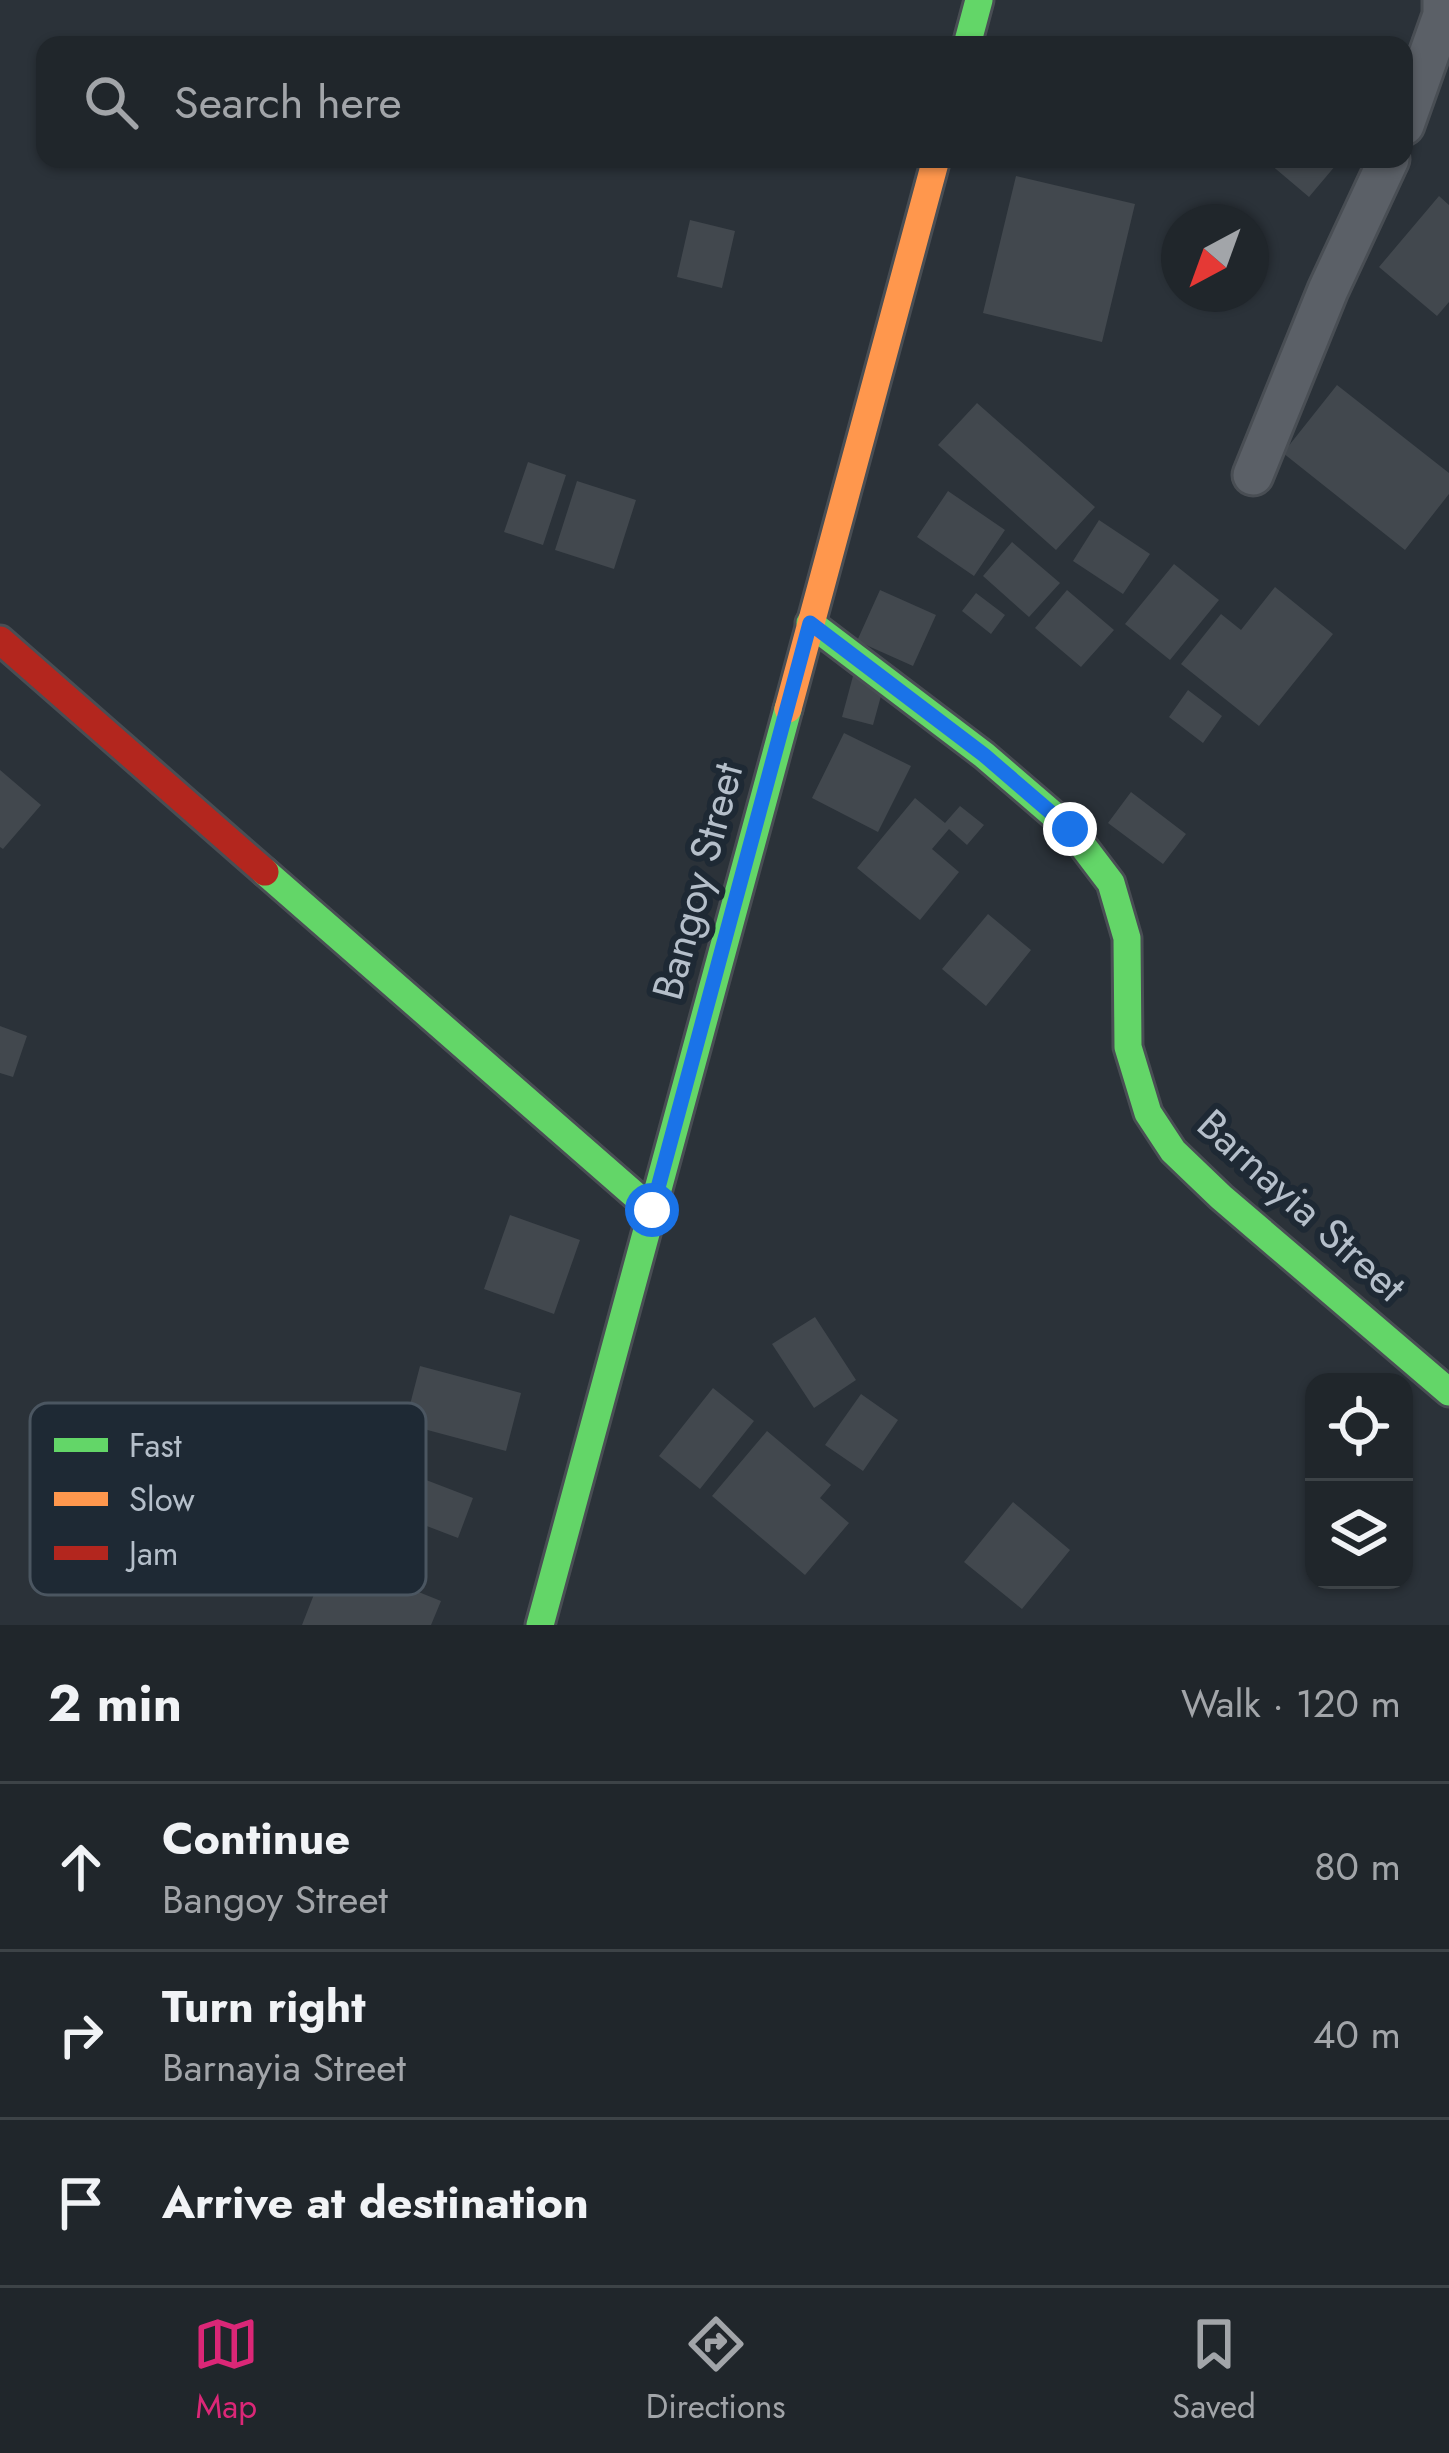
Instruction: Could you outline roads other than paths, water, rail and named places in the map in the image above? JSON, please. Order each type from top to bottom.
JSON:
[{"type":"street","points":[[969,36],[979,0]]},
{"type":"street","points":[[1413,99],[1445,11]]},
{"type":"street","name":"Bangoy Street","points":[[540,1625],[934,168]]},
{"type":"street","points":[[1253,475],[1328,290],[1386,168]]},
{"type":"street","name":"Barnayia Street","points":[[810,623],[984,755],[1070,829],[1111,883],[1127,938],[1128,1047],[1148,1113],[1173,1151],[1449,1392]]},
{"type":"street","points":[[0,640],[652,1210]]}]
